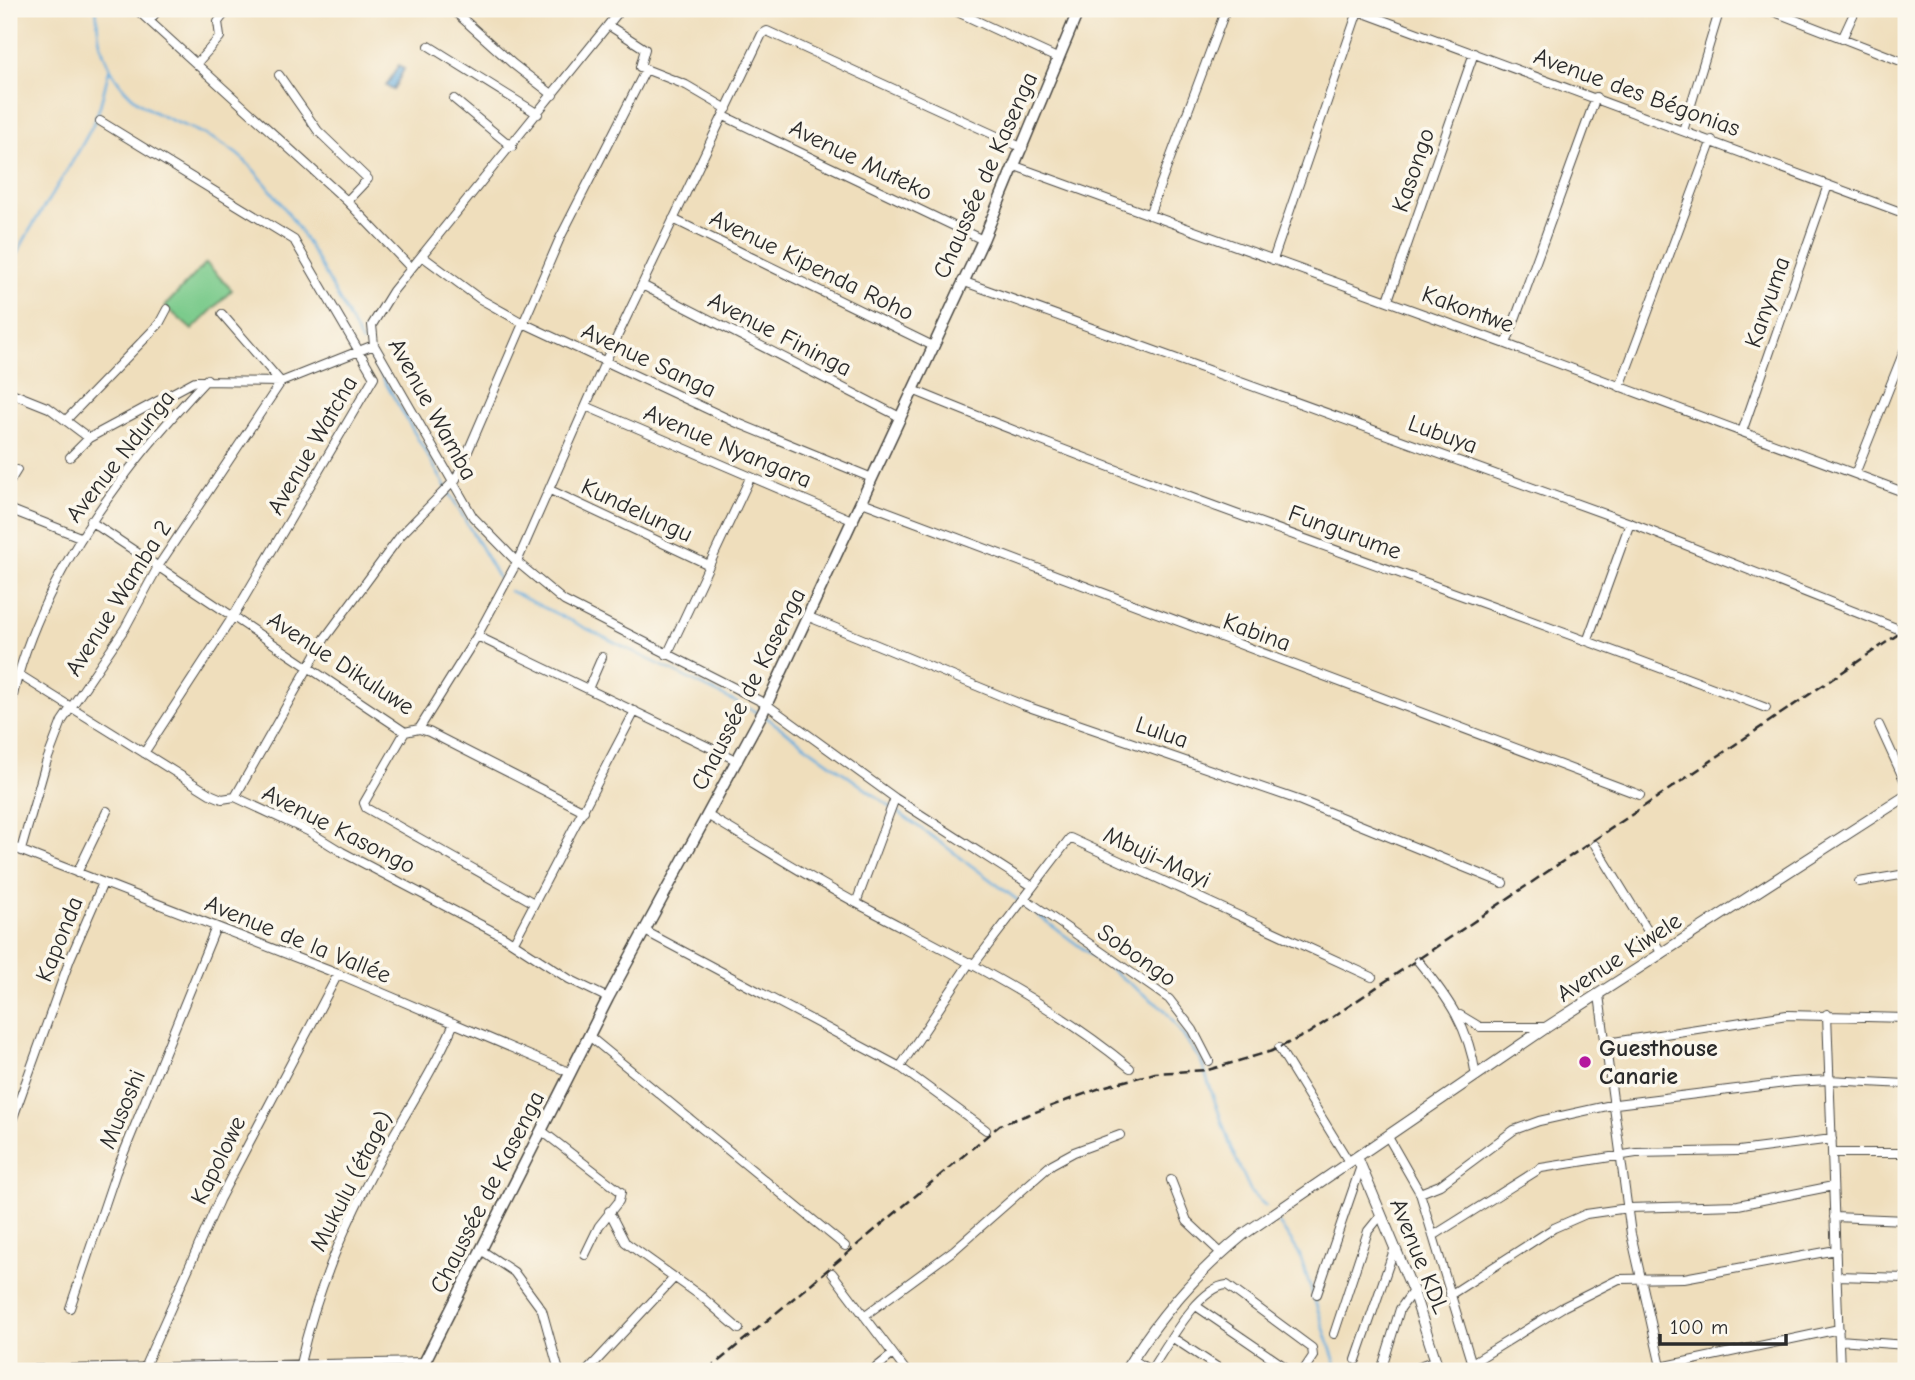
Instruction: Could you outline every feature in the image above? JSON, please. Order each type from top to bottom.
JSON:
[{"type":"main road","name":"Chaussée de Kasenga","points":[[423,1367],[608,998],[738,761],[809,617],[1016,166],[1079,9]]},
{"type":"street","points":[[136,9],[347,201],[411,268]]},
{"type":"street","points":[[149,21],[159,9]]},
{"type":"street","points":[[197,64],[220,37],[218,22],[228,9]]},
{"type":"street","points":[[452,9],[513,64],[553,95]]},
{"type":"street","name":"Avenue Wamba","points":[[621,9],[512,147],[411,268],[375,318],[370,333],[374,345],[448,488],[479,525],[517,562],[573,607],[667,655],[763,712],[1032,886]]},
{"type":"street","points":[[951,9],[1059,59]]},
{"type":"street","points":[[1149,215],[1226,9]]},
{"type":"street","points":[[1683,131],[1720,9]]},
{"type":"street","points":[[1767,9],[1906,63]]},
{"type":"street","points":[[1842,39],[1856,9]]},
{"type":"street","points":[[1273,260],[1355,10]]},
{"type":"street","name":"Avenue des Bégonias","points":[[1355,10],[1906,214]]},
{"type":"street","points":[[235,797],[308,665],[401,536],[448,488],[586,183],[646,69],[639,66],[645,49],[608,25]]},
{"type":"street","points":[[419,729],[477,636],[517,562],[588,407],[606,360],[761,35],[768,31],[1023,148]]},
{"type":"street","points":[[429,46],[538,114]]},
{"type":"street","name":"Kasongo","points":[[1388,300],[1474,52]]},
{"type":"street","name":"Avenue Muteko","points":[[646,69],[686,85],[725,112],[983,240]]},
{"type":"street","points":[[279,75],[318,131],[368,179],[347,201]]},
{"type":"street","points":[[1506,344],[1596,97]]},
{"type":"street","points":[[454,99],[512,147]]},
{"type":"street","name":"Avenue Watcha","points":[[100,121],[294,240],[373,372],[374,379],[234,615],[144,753]]},
{"type":"street","points":[[1620,387],[1712,140]]},
{"type":"street","name":"Kakontwe","points":[[1016,166],[1388,300],[1906,494]]},
{"type":"street","name":"Kanyuma","points":[[1742,432],[1828,185]]},
{"type":"street","name":"Avenue Kipenda Roho","points":[[673,219],[933,346]]},
{"type":"street","name":"Avenue Sanga","points":[[422,256],[480,299],[523,323],[735,422],[872,478]]},
{"type":"street","name":"Lubuya","points":[[962,281],[1630,523],[1906,632]]},
{"type":"street","name":"Avenue Fininga","points":[[642,285],[900,417]]},
{"type":"street","points":[[67,419],[159,324],[167,309]]},
{"type":"street","points":[[222,314],[281,382]]},
{"type":"street","points":[[70,457],[89,438],[179,387],[207,379],[281,382],[358,349],[374,345]]},
{"type":"street","points":[[1855,474],[1906,346]]},
{"type":"street","name":"Avenue Ndunga","points":[[9,716],[18,674],[80,537],[149,444],[207,379]]},
{"type":"street","name":"Avenue Wamba 2","points":[[21,850],[51,745],[71,707],[125,628],[159,565],[281,382]]},
{"type":"street","name":"Fungurume","points":[[913,390],[1097,464],[1588,639],[1766,708]]},
{"type":"street","points":[[9,392],[39,402],[67,419],[89,438]]},
{"type":"street","name":"Avenue Nyangara","points":[[588,407],[854,521]]},
{"type":"street","points":[[9,483],[17,470]]},
{"type":"street","points":[[667,655],[750,478]]},
{"type":"street","name":"Kundelungu","points":[[550,490],[709,565]]},
{"type":"street","name":"Kabina","points":[[862,502],[1640,795]]},
{"type":"street","points":[[9,509],[80,537]]},
{"type":"street","name":"Avenue Dikuluwe","points":[[90,521],[405,732],[419,729],[584,811]]},
{"type":"street","points":[[1588,639],[1630,523]]},
{"type":"street","name":"Lulua","points":[[809,617],[1023,705],[1301,801],[1503,883]]},
{"type":"street","points":[[477,636],[738,761]]},
{"type":"street","points":[[588,689],[603,657]]},
{"type":"street","name":"Avenue Kasongo","points":[[18,674],[210,794],[222,799],[235,797],[308,831],[514,943],[569,979],[608,998]]},
{"type":"street","points":[[514,943],[635,711]]},
{"type":"street","points":[[1879,725],[1906,784]]},
{"type":"street","points":[[405,732],[365,807],[534,903]]},
{"type":"street","name":"Avenue Kiwele","points":[[1125,1371],[1167,1309],[1221,1253],[1356,1162],[1388,1136],[1547,1027],[1906,796]]},
{"type":"street","points":[[856,903],[895,799]]},
{"type":"street","points":[[77,873],[107,811]]},
{"type":"street","points":[[708,815],[856,903],[972,963],[1062,1016],[1130,1069]]},
{"type":"street","name":"Mbuji-Mayi","points":[[900,1068],[972,963],[1070,838],[1372,977]]},
{"type":"street","points":[[1595,845],[1662,954]]},
{"type":"street","name":"Avenue de la Vallée","points":[[9,846],[338,974],[571,1073]]},
{"type":"street","points":[[1858,882],[1906,874]]},
{"type":"street","name":"Kaponda","points":[[9,1129],[70,959],[103,883]]},
{"type":"street","name":"Sobongo","points":[[1024,898],[1168,999],[1194,1030],[1209,1061]]},
{"type":"street","name":"Musoshi","points":[[70,1308],[116,1172],[216,927]]},
{"type":"street","points":[[645,931],[900,1068],[986,1130]]},
{"type":"street","points":[[1418,961],[1458,1013],[1472,1051],[1476,1076]]},
{"type":"street","name":"Kapolowe","points":[[144,1368],[219,1200],[338,974]]},
{"type":"street","points":[[1599,995],[1616,1104],[1628,1208],[1661,1369]]},
{"type":"street","points":[[1458,1013],[1480,1027],[1547,1027]]},
{"type":"street","points":[[1607,1043],[1787,1016],[1827,1014],[1906,1018]]},
{"type":"street","points":[[1827,1014],[1840,1371]]},
{"type":"street","name":"Mukulu (étage)","points":[[300,1364],[310,1322],[336,1251],[393,1135],[430,1076],[454,1023]]},
{"type":"street","points":[[589,1037],[845,1246]]},
{"type":"street","points":[[1279,1048],[1356,1162],[1317,1294]]},
{"type":"street","points":[[1420,1193],[1440,1185],[1525,1125],[1616,1104],[1829,1080],[1906,1084]]},
{"type":"street","points":[[542,1131],[620,1190],[620,1199],[609,1212],[585,1255]]},
{"type":"street","points":[[864,1316],[954,1250],[1052,1164],[1074,1152],[1120,1135]]},
{"type":"street","points":[[1388,1136],[1420,1193],[1473,1367],[1603,1285],[1619,1279],[1684,1278],[1836,1250]]},
{"type":"street","points":[[1433,1236],[1541,1168],[1622,1155],[1739,1151],[1832,1139]]},
{"type":"street","points":[[1832,1153],[1906,1153]]},
{"type":"street","name":"Avenue KDL","points":[[1356,1162],[1413,1291],[1438,1366]]},
{"type":"street","points":[[1171,1180],[1187,1221],[1221,1253]]},
{"type":"street","points":[[1451,1295],[1573,1218],[1628,1208],[1729,1206],[1833,1186]]},
{"type":"street","points":[[609,1212],[625,1242],[739,1329]]},
{"type":"street","points":[[1335,1334],[1367,1231],[1381,1215]]},
{"type":"street","points":[[1834,1217],[1906,1220]]},
{"type":"street","points":[[1356,1360],[1395,1247]]},
{"type":"street","points":[[481,1250],[514,1272],[542,1310],[559,1371]]},
{"type":"street","points":[[832,1273],[906,1371]]},
{"type":"street","points":[[1837,1276],[1906,1278]]},
{"type":"street","points":[[587,1371],[674,1278]]},
{"type":"street","points":[[1132,1359],[1151,1371],[1196,1306],[1215,1288],[1231,1288],[1312,1348],[1313,1356],[1303,1371]]},
{"type":"street","points":[[1381,1371],[1401,1310],[1413,1291]]},
{"type":"street","points":[[1196,1306],[1291,1371]]},
{"type":"street","points":[[1642,1371],[1839,1329]]},
{"type":"street","points":[[1173,1338],[1223,1371]]},
{"type":"street","points":[[1839,1340],[1906,1345]]},
{"type":"street","points":[[872,1371],[893,1354]]},
{"type":"street","points":[[9,1370],[300,1364],[423,1367]]},
{"type":"street","points":[[1415,1371],[1422,1365],[1438,1366]]},
{"type":"green space","points":[[206,263],[232,290],[192,330],[165,306]]},
{"type":"water","points":[[399,65],[404,69],[393,90],[386,86]]},
{"type":"waterway","points":[[96,9],[101,46],[113,74],[129,94],[147,108],[210,137],[252,168],[285,208],[299,230],[326,274],[362,343]]},
{"type":"waterway","points":[[9,272],[28,233],[95,120],[110,67]]},
{"type":"waterway","points":[[370,356],[502,584]]},
{"type":"waterway","points":[[510,591],[758,713]]},
{"type":"waterway","points":[[764,716],[937,840],[1165,1010],[1201,1061],[1231,1148],[1252,1194],[1266,1206]]},
{"type":"waterway","points":[[1279,1223],[1299,1253],[1338,1371]]},
{"type":"railway","points":[[707,1371],[1000,1125],[1106,1086],[1155,1073],[1208,1070],[1272,1051],[1309,1033],[1906,629]]},
{"type":"place","name":"Guesthouse Canarie","points":[[1585,1062]]}]
